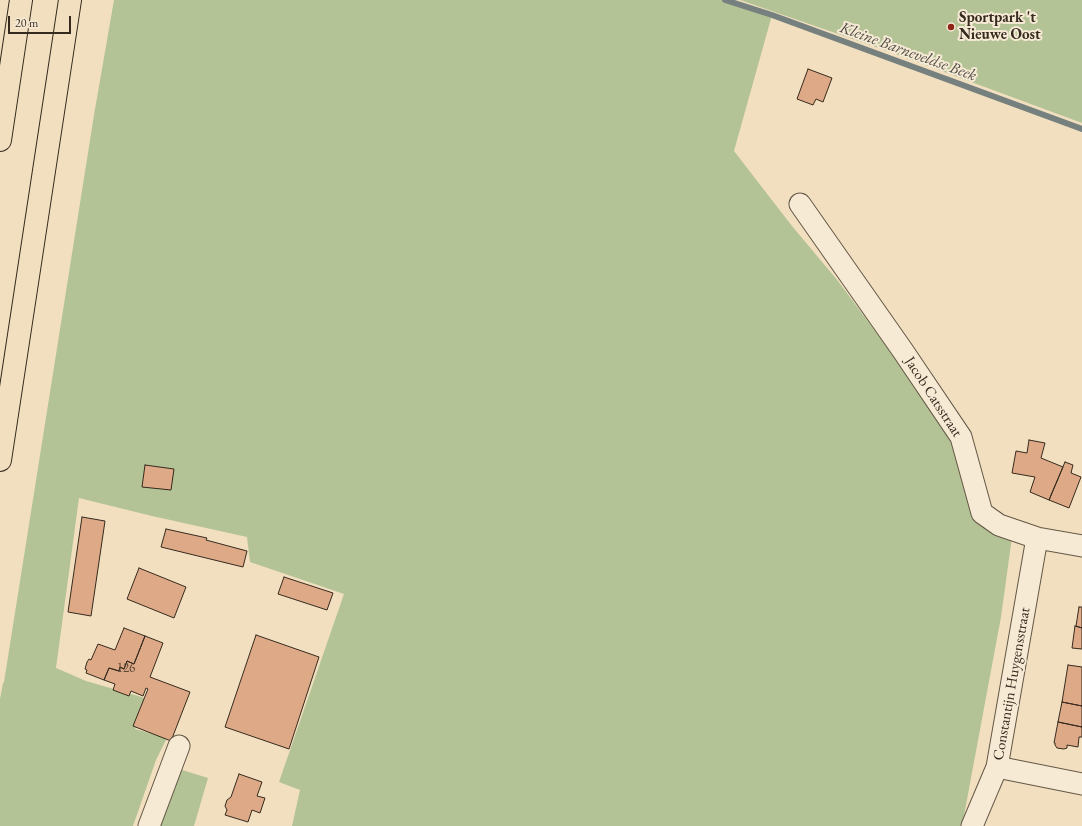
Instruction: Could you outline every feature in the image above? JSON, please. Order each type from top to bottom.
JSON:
[{"type":"highway","points":[[0,140],[21,0]]},
{"type":"highway","points":[[0,460],[70,0]]},
{"type":"street","name":"Jacob Catsstraat","points":[[800,204],[961,437],[982,513],[999,525],[1037,538],[1082,546]]},
{"type":"street","name":"Constantijn Huygensstraat","points":[[972,826],[997,767],[1037,538]]},
{"type":"street","points":[[149,826],[179,746]]},
{"type":"street","points":[[997,767],[1082,784]]},
{"type":"green space","points":[[114,0],[728,0],[772,15],[734,151],[792,226],[838,281],[931,406],[953,439],[962,478],[1012,537],[1001,617],[963,821],[960,826],[292,826],[300,790],[279,782],[344,594],[250,562],[247,537],[79,498],[56,668],[86,681],[145,698],[135,729],[167,738],[156,760],[133,826],[0,826],[0,699],[4,682],[94,115]]},
{"type":"green space","points":[[740,0],[1082,0],[1082,123],[893,53]]},
{"type":"green space","points":[[179,769],[208,778],[194,826],[158,826]]},
{"type":"building","points":[[808,69],[832,78],[823,102],[816,99],[813,105],[797,99]]},
{"type":"building","points":[[1029,440],[1045,443],[1041,458],[1063,467],[1049,500],[1030,492],[1035,477],[1012,473],[1016,451],[1027,453]]},
{"type":"building","points":[[1065,462],[1073,465],[1071,473],[1081,477],[1069,508],[1049,500]]},
{"type":"building","points":[[145,465],[174,469],[171,490],[142,487]]},
{"type":"building","points":[[82,517],[105,521],[91,616],[68,612]]},
{"type":"building","points":[[166,529],[207,538],[206,540],[247,551],[243,567],[161,547]]},
{"type":"building","points":[[139,568],[186,587],[174,618],[127,599]]},
{"type":"building","points":[[284,577],[333,593],[327,610],[278,594]]},
{"type":"building","points":[[1079,607],[1082,607],[1082,628],[1076,626]]},
{"type":"building","points":[[1075,626],[1082,628],[1082,649],[1072,648]]},
{"type":"building","points":[[124,628],[145,636],[134,664],[127,661],[124,669],[120,667],[119,671],[109,668],[104,680],[86,673],[87,670],[85,669],[87,662],[89,659],[91,660],[98,644],[115,650]]},
{"type":"building","points":[[256,635],[319,657],[289,749],[225,727]]},
{"type":"building","points":[[145,636],[163,643],[150,677],[190,692],[171,741],[133,726],[148,689],[146,688],[143,696],[131,691],[129,696],[113,690],[115,684],[104,680],[109,668],[119,671],[120,667],[124,669],[127,661],[134,664]]},
{"type":"building","points":[[1068,665],[1082,667],[1082,706],[1062,702]]},
{"type":"building","points":[[1062,702],[1082,706],[1082,727],[1058,722]]},
{"type":"building","points":[[1058,722],[1082,727],[1082,737],[1079,737],[1078,747],[1067,745],[1067,748],[1064,749],[1057,748],[1054,743]]},
{"type":"building","points":[[239,774],[262,782],[257,796],[265,798],[260,813],[252,810],[248,822],[225,815],[227,810],[225,806],[227,800],[231,797]]},
{"type":"waterway","name":"Kleine Barneveldse Beek","points":[[725,0],[772,15],[1082,129]]},
{"type":"place","name":"Sportpark 't Nieuwe Oost","points":[[951,27]]}]
